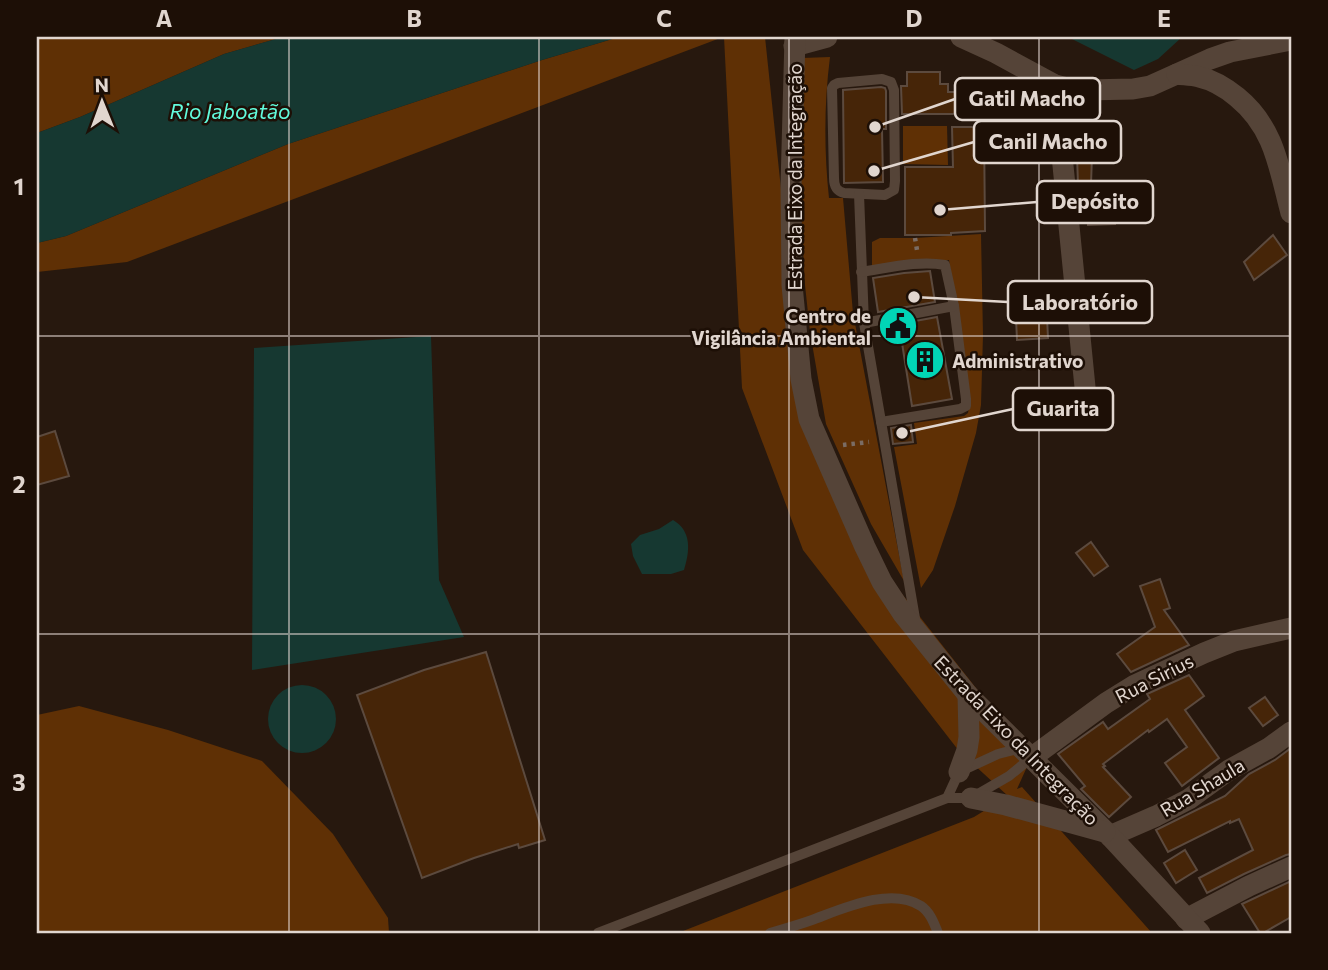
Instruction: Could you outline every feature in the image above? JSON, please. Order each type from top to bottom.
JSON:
[{"type":"street","points":[[795,42],[827,37]]},
{"type":"street","points":[[961,37],[1055,85],[1086,90],[1150,86],[1210,58],[1291,40]]},
{"type":"street","name":"Estrada Eixo da Integração","points":[[795,42],[791,186],[792,285],[803,392],[809,419],[820,447],[881,582],[902,614],[968,695],[1108,834],[1193,926]]},
{"type":"street","points":[[1177,74],[1200,77],[1226,88],[1250,108],[1270,140],[1291,213]]},
{"type":"street","points":[[1055,85],[1085,387]]},
{"type":"street","name":"Rua Sirius","points":[[1026,753],[1135,685],[1234,641],[1291,628]]},
{"type":"street","points":[[959,772],[969,737],[968,695]]},
{"type":"street","name":"Rua Shaula","points":[[1108,834],[1156,816],[1189,799],[1229,770],[1269,748],[1291,732]]},
{"type":"street","points":[[971,798],[1006,805],[1108,834]]},
{"type":"street","points":[[1193,926],[1249,886],[1291,867]]},
{"type":"lane","points":[[887,79],[894,90],[894,190],[885,195],[859,194],[839,192],[834,184],[832,88],[838,83],[887,79]]},
{"type":"lane","points":[[859,194],[864,323],[918,634]]},
{"type":"lane","points":[[861,272],[919,264],[945,265],[954,306],[966,406],[881,422]]},
{"type":"lane","points":[[864,323],[954,306]]},
{"type":"lane","points":[[947,798],[959,772],[998,754],[1026,753]]},
{"type":"lane","points":[[598,933],[947,798],[971,798],[1009,776],[1026,753]]},
{"type":"lane","points":[[770,933],[852,905],[884,898],[909,900],[923,907],[932,917],[938,933]]},
{"type":"shaded area","points":[[37,37],[283,37],[224,54],[37,133]]},
{"type":"shaded area","points":[[619,37],[723,37],[127,262],[37,272],[37,243],[66,236],[288,144]]},
{"type":"shaded area","points":[[724,37],[765,37],[801,379],[865,547],[1031,758],[1017,789],[1022,787],[1152,933],[678,933],[974,817],[1008,796],[959,751],[803,550],[742,388]]},
{"type":"shaded area","points":[[830,57],[825,128],[829,198],[843,198],[853,313],[904,581],[871,524],[826,424],[810,332],[801,213],[802,58]]},
{"type":"shaded area","points":[[903,126],[947,126],[948,165],[903,164]]},
{"type":"shaded area","points":[[981,234],[981,405],[976,433],[955,506],[933,570],[921,588],[894,447],[917,444],[914,423],[964,416],[968,413],[949,260],[872,268],[872,242],[880,238]]},
{"type":"shaded area","points":[[79,706],[168,730],[262,761],[333,834],[388,918],[389,933],[37,933],[37,715]]},
{"type":"water","name":"Rio Jaboatão","points":[[283,37],[619,37],[288,144],[66,236],[37,243],[37,133],[224,54]]},
{"type":"water","points":[[1068,37],[1182,37],[1158,59],[1134,70]]},
{"type":"water","points":[[431,336],[439,580],[464,637],[252,670],[254,348]]},
{"type":"water","points":[[673,520],[684,530],[688,542],[684,570],[671,574],[642,574],[633,556],[631,544],[640,535],[659,529]]},
{"type":"water","points":[[302,685],[315,688],[326,695],[333,706],[336,719],[333,732],[326,743],[315,750],[302,753],[289,750],[278,743],[271,732],[268,719],[271,706],[278,695],[289,688]]},
{"type":"building","points":[[907,72],[940,72],[940,84],[948,84],[948,92],[962,92],[963,114],[902,114],[901,86],[907,86]]},
{"type":"building","points":[[881,87],[886,91],[886,129],[882,129],[883,182],[844,183],[843,90]]},
{"type":"building","points":[[1076,126],[1093,127],[1091,184],[1078,184]]},
{"type":"building","points":[[952,127],[984,127],[985,231],[951,235],[905,235],[905,167],[953,167]]},
{"type":"building","points":[[1114,201],[1115,224],[1088,225],[1087,202]]},
{"type":"building","points":[[1273,235],[1287,255],[1254,280],[1244,262]]},
{"type":"building","points":[[930,271],[935,302],[878,312],[873,278]]},
{"type":"building","points":[[1031,294],[1050,294],[1048,338],[1017,340],[1016,318],[1032,317]]},
{"type":"building","name":"Administrativo","points":[[937,317],[952,399],[912,406],[899,324]]},
{"type":"building","points":[[911,425],[913,442],[893,444],[891,428]]},
{"type":"building","points":[[55,431],[69,476],[37,485],[37,437]]},
{"type":"building","points":[[1091,542],[1108,566],[1094,576],[1076,553]]},
{"type":"building","points":[[1160,579],[1170,608],[1164,610],[1189,645],[1131,672],[1117,654],[1155,627],[1140,586]]},
{"type":"building","points":[[486,652],[545,840],[519,848],[518,844],[422,878],[357,695],[424,670]]},
{"type":"building","points":[[1189,675],[1204,696],[1185,710],[1219,758],[1182,786],[1165,763],[1187,747],[1167,719],[1103,764],[1131,797],[1109,817],[1081,789],[1085,786],[1058,754],[1103,722],[1108,729],[1150,699],[1147,694]]},
{"type":"building","points":[[1265,697],[1278,715],[1263,726],[1249,708]]},
{"type":"building","points":[[1291,748],[1291,854],[1207,893],[1199,878],[1253,850],[1239,819],[1168,852],[1156,830],[1225,796],[1249,774]]},
{"type":"building","points":[[1185,850],[1197,870],[1176,883],[1164,863]]},
{"type":"building","points":[[1291,881],[1291,917],[1260,933],[1242,904]]},
{"type":"place","name":"Gatil Macho","points":[[875,127]]},
{"type":"place","name":"Canil Macho","points":[[874,171]]},
{"type":"place","name":"Depósito","points":[[940,210]]},
{"type":"place","name":"Laboratório","points":[[914,297]]},
{"type":"place","name":"Centro de Vigilância Ambiental","points":[[898,326]]},
{"type":"place","name":"Administrativo","points":[[925,360]]},
{"type":"place","name":"Guarita","points":[[902,433]]}]
